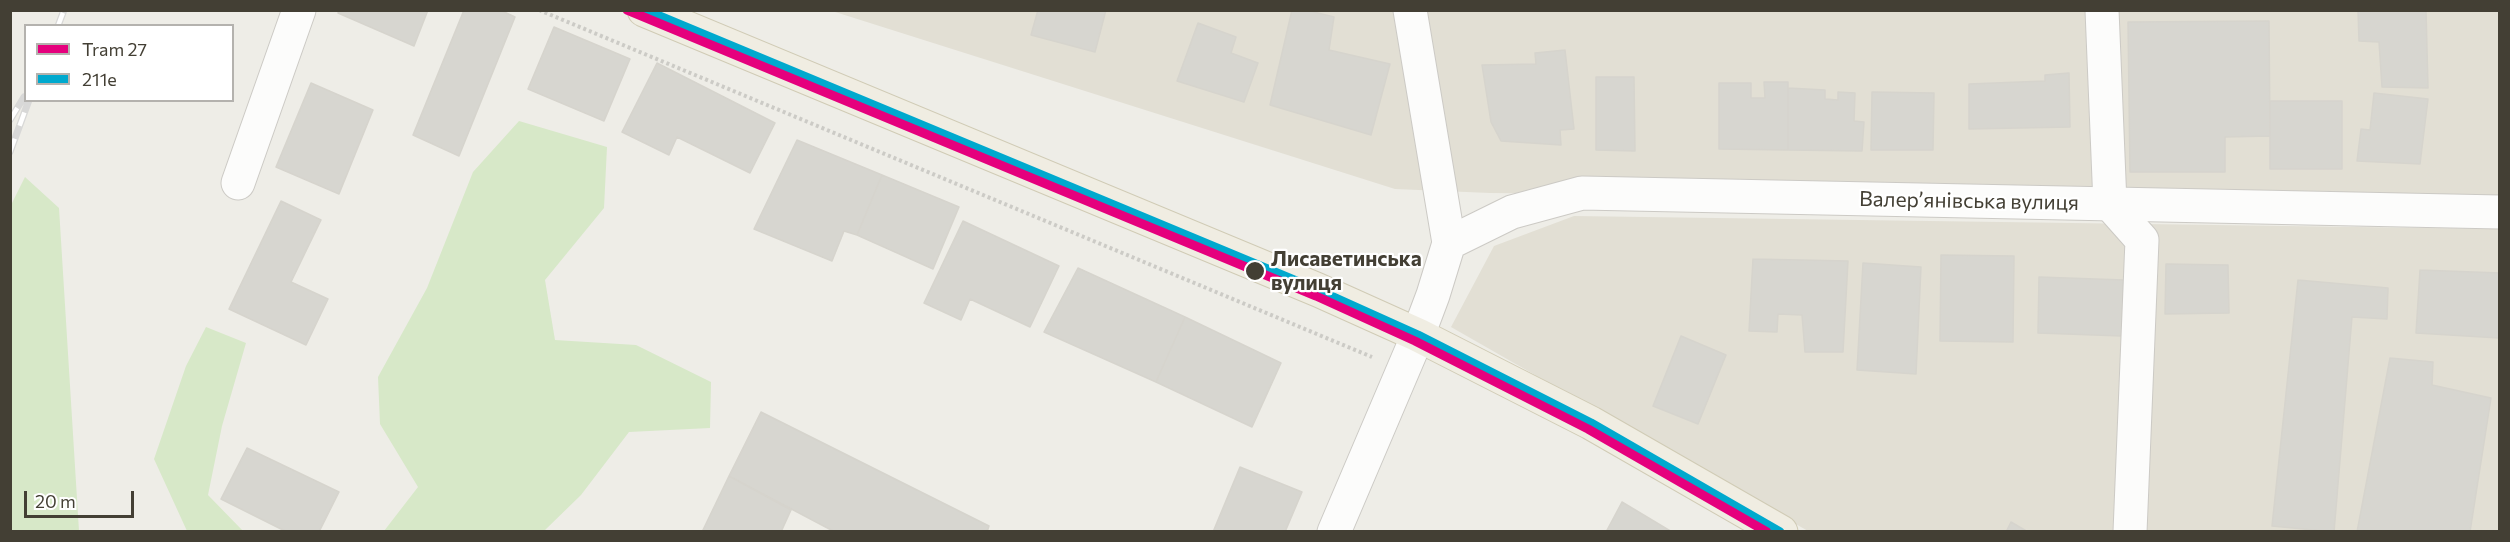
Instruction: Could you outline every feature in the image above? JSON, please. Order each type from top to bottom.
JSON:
[{"type":"main road","points":[[644,10],[1268,269],[1418,334],[1591,423],[1781,531]]},
{"type":"street","points":[[238,183],[299,10]]},
{"type":"street","points":[[1334,531],[1418,334],[1433,296],[1449,243],[1410,10]]},
{"type":"street","points":[[2102,10],[2110,204],[2142,240],[2130,531]]},
{"type":"street","name":"Валер’янівська вулиця","points":[[1449,243],[1512,212],[1582,193],[2499,212]]},
{"type":"path","points":[[539,10],[1402,370]]},
{"type":"shaded area","points":[[832,11],[2499,11],[2499,203],[1490,193],[1395,189]]},
{"type":"shaded area","points":[[1574,216],[2499,229],[2499,531],[1808,531],[1451,327],[1494,246]]},
{"type":"green space","points":[[519,121],[607,147],[604,208],[545,280],[555,340],[636,345],[711,382],[710,428],[629,432],[581,495],[544,531],[384,531],[418,487],[380,424],[378,377],[427,288],[473,172]]},
{"type":"green space","points":[[25,177],[59,208],[79,531],[11,531],[10,207]]},
{"type":"green space","points":[[206,327],[246,343],[222,426],[208,495],[243,531],[187,531],[154,459],[186,366]]},
{"type":"building","points":[[339,10],[428,10],[414,46],[338,13]]},
{"type":"building","points":[[464,10],[500,10],[515,17],[459,156],[413,135]]},
{"type":"building","points":[[1038,10],[1106,10],[1095,52],[1031,35]]},
{"type":"building","points":[[1292,10],[1306,10],[1334,17],[1329,50],[1390,64],[1371,135],[1270,105]]},
{"type":"building","points":[[2358,10],[2426,10],[2428,88],[2382,87],[2379,42],[2359,41]]},
{"type":"building","points":[[2269,21],[2270,136],[2225,137],[2225,172],[2130,172],[2128,22]]},
{"type":"building","points":[[1198,23],[1236,37],[1231,53],[1258,63],[1244,102],[1177,81]]},
{"type":"building","points":[[554,27],[630,59],[604,121],[528,89]]},
{"type":"building","points":[[1565,50],[1574,129],[1560,130],[1561,145],[1501,141],[1491,122],[1482,65],[1536,64],[1535,53]]},
{"type":"building","points":[[657,63],[775,123],[750,173],[677,137],[669,155],[622,132]]},
{"type":"building","points":[[2069,73],[2070,127],[1969,129],[1969,84],[2045,81],[2045,75]]},
{"type":"building","points":[[1596,77],[1634,77],[1635,151],[1596,150]]},
{"type":"building","points":[[1764,82],[1788,82],[1788,150],[1719,149],[1719,83],[1751,83],[1751,98],[1765,98]]},
{"type":"building","points":[[311,83],[373,110],[339,194],[276,167]]},
{"type":"building","points":[[1788,88],[1825,90],[1825,99],[1838,100],[1838,92],[1855,93],[1854,121],[1864,122],[1862,151],[1788,150]]},
{"type":"building","points":[[1872,92],[1934,93],[1933,150],[1871,150]]},
{"type":"building","points":[[2374,93],[2428,99],[2420,164],[2357,161],[2361,129],[2370,130]]},
{"type":"building","points":[[2270,101],[2342,101],[2342,169],[2270,169]]},
{"type":"building","points":[[797,140],[882,175],[857,235],[844,231],[832,261],[754,229]]},
{"type":"building","points":[[882,175],[959,207],[933,269],[857,235]]},
{"type":"building","points":[[281,201],[321,220],[291,282],[328,299],[306,345],[229,309]]},
{"type":"building","points":[[963,221],[1059,266],[1030,327],[970,299],[961,320],[924,303]]},
{"type":"building","points":[[1941,255],[2014,256],[2013,342],[1940,341]]},
{"type":"building","points":[[1753,259],[1848,261],[1843,352],[1805,352],[1802,315],[1778,314],[1777,332],[1749,331]]},
{"type":"building","points":[[1863,263],[1921,267],[1916,374],[1857,370]]},
{"type":"building","points":[[2166,264],[2228,265],[2229,313],[2165,314]]},
{"type":"building","points":[[1078,268],[1185,317],[1156,382],[1044,332]]},
{"type":"building","points":[[2420,270],[2500,273],[2499,338],[2416,333]]},
{"type":"building","points":[[2039,277],[2124,280],[2122,336],[2038,333]]},
{"type":"building","points":[[2298,280],[2388,288],[2387,319],[2352,317],[2334,532],[2272,526]]},
{"type":"building","points":[[1185,317],[1281,363],[1252,427],[1156,382]]},
{"type":"building","points":[[1681,336],[1726,355],[1698,424],[1653,406]]},
{"type":"building","points":[[2390,358],[2433,362],[2432,385],[2491,398],[2470,532],[2357,532]]},
{"type":"building","points":[[761,412],[989,526],[987,532],[835,532],[729,476]]},
{"type":"building","points":[[247,448],[339,492],[319,532],[287,532],[221,499]]},
{"type":"building","points":[[1240,467],[1302,492],[1285,532],[1213,532]]},
{"type":"building","points":[[729,476],[791,510],[781,532],[702,532]]},
{"type":"building","points":[[1622,502],[1672,532],[1606,532]]},
{"type":"building","points":[[2011,522],[2028,532],[2006,532]]},
{"type":"railway","points":[[59,24],[64,10]]},
{"type":"railway","points":[[10,120],[24,97]]},
{"type":"railway","points":[[10,152],[28,102]]},
{"type":"tram line","name":"27","points":[[627,10],[1316,296],[1415,341],[1588,429],[1767,532]]},
{"type":"transit line","name":"211е","points":[[645,10],[1318,290],[1418,335],[1591,423],[1780,532]]},
{"type":"place","name":"Лисаветинська вулиця","points":[[1255,271]]}]
